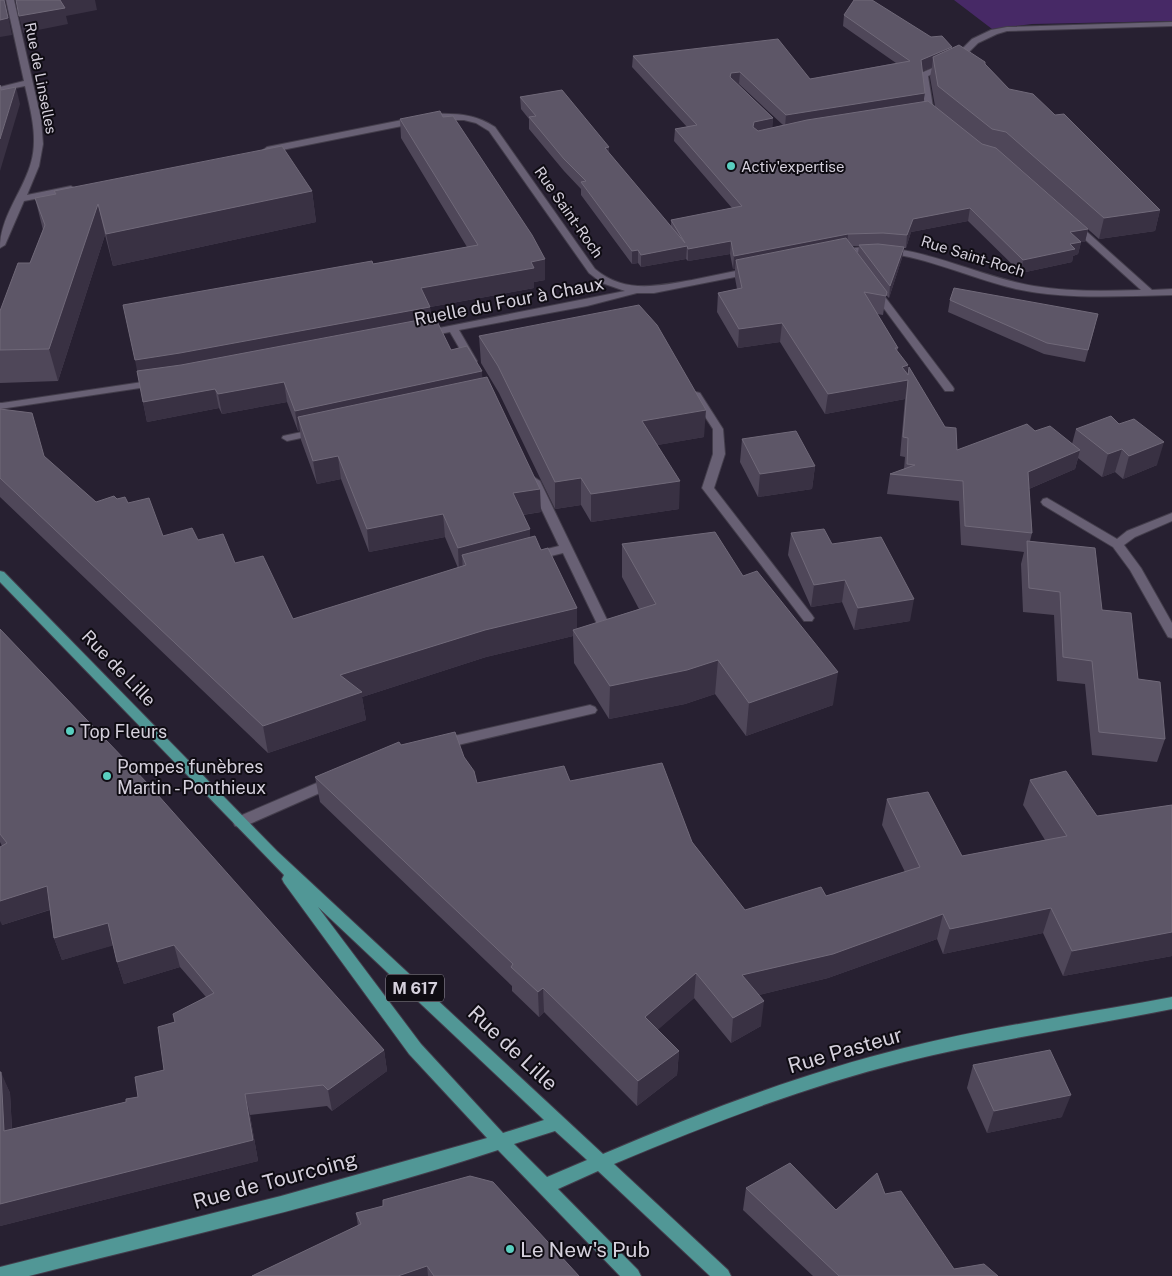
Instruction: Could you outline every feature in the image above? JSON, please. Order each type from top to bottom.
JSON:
[{"type":"main road","name":"Rue de Lille","points":[[0,575],[272,854],[722,1276]]},
{"type":"main road","name":"Rue de Lille","points":[[272,854],[400,1030],[501,1142],[632,1276]]},
{"type":"main road","name":"Rue Pasteur","points":[[545,1186],[726,1110],[859,1067],[904,1055],[1029,1029],[1172,1003]]},
{"type":"main road","name":"Rue de Tourcoing","points":[[0,1275],[326,1191],[501,1142],[559,1122]]},
{"type":"street","name":"Rue de Linselles","points":[[0,244],[34,166],[39,144],[37,119],[10,0]]},
{"type":"street","points":[[943,119],[924,108],[924,75],[936,68],[954,62],[975,41],[994,32],[1025,27],[1172,24]]},
{"type":"street","points":[[0,89],[29,82]]},
{"type":"street","name":"Rue Saint-Roch","points":[[259,151],[432,117],[455,116],[478,121],[492,129],[592,271],[611,285],[638,291],[668,288],[762,268]]},
{"type":"street","points":[[20,199],[77,188]]},
{"type":"street","points":[[1063,215],[1149,292]]},
{"type":"street","name":"Rue Saint-Roch","points":[[828,254],[849,255],[877,250],[912,254],[999,282],[1038,290],[1092,294],[1172,292]]},
{"type":"street","points":[[870,282],[950,389]]},
{"type":"street","points":[[632,306],[638,291]]},
{"type":"street","name":"Ruelle du Four à Chaux","points":[[415,336],[587,303],[638,291]]},
{"type":"street","points":[[453,328],[478,372]]},
{"type":"street","points":[[2,406],[166,382]]},
{"type":"street","points":[[688,383],[718,428],[719,454],[708,488],[808,618]]},
{"type":"street","points":[[287,438],[326,429]]},
{"type":"street","points":[[529,471],[606,630]]},
{"type":"street","points":[[1047,502],[1117,544],[1135,568],[1172,634]]},
{"type":"street","points":[[1117,544],[1131,534],[1172,517]]},
{"type":"street","points":[[519,561],[566,548]]},
{"type":"street","points":[[425,748],[590,710]]},
{"type":"street","points":[[240,822],[350,773]]},
{"type":"shaded area","points":[[954,0],[1172,0],[1172,21],[1032,24],[992,29]]},
{"type":"building","points":[[0,0],[4,0],[8,18],[0,20]]},
{"type":"building","points":[[16,0],[60,0],[65,8],[19,16]]},
{"type":"building","points":[[854,0],[872,0],[931,37],[942,36],[952,47],[921,60],[925,93],[786,115],[740,72],[731,73],[730,77],[773,118],[754,122],[753,127],[758,131],[807,120],[928,101],[982,144],[996,148],[1088,229],[1070,232],[1081,242],[1070,244],[1075,249],[1023,260],[970,208],[913,219],[907,235],[883,233],[848,234],[734,256],[731,241],[688,249],[687,246],[641,255],[638,250],[632,251],[581,182],[586,181],[564,159],[529,117],[536,116],[520,97],[562,90],[609,147],[605,148],[685,243],[671,220],[742,206],[675,129],[697,125],[633,56],[778,39],[810,79],[910,61],[844,15]]},
{"type":"building","points":[[959,45],[985,62],[1009,89],[1033,94],[1055,115],[1064,114],[1160,210],[1104,218],[1006,132],[992,129],[938,86],[933,57]]},
{"type":"building","points":[[0,85],[1,90],[16,87],[0,139]]},
{"type":"building","points":[[440,111],[443,117],[453,116],[532,235],[545,259],[531,262],[534,268],[421,288],[430,307],[135,360],[123,305],[372,261],[373,264],[478,245],[400,119]]},
{"type":"building","points":[[282,146],[312,191],[106,234],[98,204],[49,349],[0,350],[0,311],[18,263],[30,263],[45,225],[35,198],[56,194],[54,191]]},
{"type":"building","points":[[846,238],[887,292],[886,296],[864,292],[898,348],[895,348],[908,365],[902,367],[908,375],[909,367],[945,427],[956,428],[957,450],[1027,424],[1035,431],[1050,426],[1080,450],[1028,472],[1032,533],[965,526],[963,481],[890,474],[915,465],[907,464],[908,438],[903,437],[908,380],[828,394],[782,323],[739,329],[718,293],[742,288],[736,260]]},
{"type":"building","points":[[878,244],[904,247],[890,286],[859,245]]},
{"type":"building","points":[[954,288],[1098,314],[1088,350],[1047,343],[950,300]]},
{"type":"building","points":[[639,305],[657,325],[706,410],[642,421],[680,481],[591,494],[581,478],[555,482],[498,366],[479,336]]},
{"type":"building","points":[[435,317],[451,350],[467,346],[482,371],[295,411],[284,382],[218,394],[215,389],[143,402],[137,371],[181,365]]},
{"type":"building","points":[[487,377],[540,489],[513,493],[530,529],[458,548],[443,514],[367,529],[338,456],[313,461],[298,417]]},
{"type":"building","points":[[0,409],[32,413],[44,456],[96,502],[114,496],[117,499],[125,497],[128,503],[149,498],[163,536],[192,528],[198,540],[223,534],[235,563],[263,556],[293,619],[466,565],[462,555],[535,536],[541,550],[548,548],[577,608],[485,630],[340,675],[362,692],[263,726],[0,478]]},
{"type":"building","points":[[1111,416],[1119,424],[1134,419],[1164,442],[1129,456],[1122,449],[1108,454],[1076,429]]},
{"type":"building","points":[[796,431],[815,466],[760,474],[742,439]]},
{"type":"building","points":[[824,529],[832,544],[881,537],[914,599],[858,608],[845,580],[814,585],[791,533]]},
{"type":"building","points":[[715,532],[743,576],[757,571],[838,672],[749,703],[718,660],[687,670],[610,686],[573,630],[656,604],[622,544]]},
{"type":"building","points":[[1027,541],[1095,548],[1102,610],[1131,613],[1138,679],[1160,682],[1165,739],[1099,732],[1092,661],[1063,657],[1060,592],[1029,588]]},
{"type":"building","points":[[0,629],[149,785],[384,1050],[328,1090],[323,1085],[245,1094],[253,1140],[0,1204],[0,1072],[4,1131],[126,1102],[126,1099],[138,1097],[135,1077],[164,1070],[158,1027],[175,1022],[173,1014],[214,993],[174,945],[117,962],[108,923],[54,938],[47,886],[0,901],[0,847],[7,843],[0,834]]},
{"type":"building","points":[[455,732],[464,757],[474,771],[477,783],[564,766],[570,781],[662,763],[692,842],[745,910],[821,887],[826,896],[920,867],[887,799],[928,792],[962,856],[1067,836],[1030,780],[1066,771],[1097,816],[1172,805],[1172,932],[1072,951],[1051,908],[950,929],[943,914],[833,954],[742,975],[764,1001],[733,1018],[696,973],[645,1017],[679,1051],[638,1081],[543,988],[538,992],[511,967],[513,964],[315,777],[399,742],[401,745]]},
{"type":"building","points":[[1050,1050],[1071,1095],[994,1111],[973,1065]]},
{"type":"building","points":[[790,1163],[836,1210],[877,1173],[885,1194],[901,1191],[954,1269],[984,1264],[998,1276],[839,1276],[746,1188]]},
{"type":"building","points":[[470,1176],[493,1182],[579,1276],[434,1276],[427,1266],[398,1276],[252,1276],[361,1224],[356,1213],[383,1206],[383,1200]]},
{"type":"place","name":"Activ'expertise","points":[[731,166]]},
{"type":"place","name":"Top Fleurs","points":[[70,731]]},
{"type":"place","name":"Pompes funèbres Martin - Ponthieux","points":[[107,776]]},
{"type":"place","name":"Le New's Pub","points":[[510,1249]]}]
